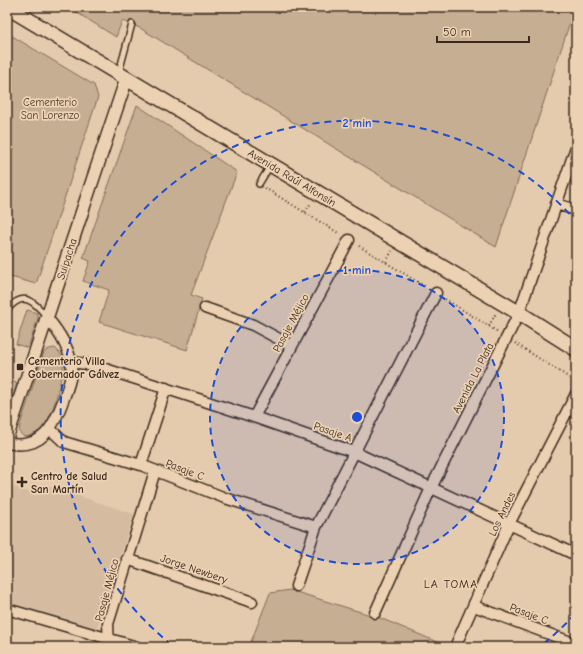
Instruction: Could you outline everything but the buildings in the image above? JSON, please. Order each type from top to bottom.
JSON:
[{"type":"main road","name":"Avenida Raúl Alfonsín","points":[[7,7],[519,313],[576,349]]},
{"type":"street","name":"Suipacha","points":[[7,437],[48,319],[122,77]]},
{"type":"street","name":"Avenida La Plata","points":[[375,613],[431,488],[519,313],[576,147]]},
{"type":"street","points":[[556,204],[576,210]]},
{"type":"street","name":"Pasaje Méjico","points":[[254,417],[350,240]]},
{"type":"street","points":[[296,586],[316,527],[436,293]]},
{"type":"street","points":[[205,308],[253,325],[292,346]]},
{"type":"street","points":[[7,442],[20,446],[31,443],[42,437],[50,430],[57,418],[69,382],[71,362],[60,337],[48,319]]},
{"type":"street","name":"Pasaje A","points":[[71,362],[93,365],[166,388],[354,452],[576,555]]},
{"type":"street","points":[[141,466],[166,388]]},
{"type":"street","name":"Los Andes","points":[[456,647],[509,524],[576,394]]},
{"type":"street","name":"Pasaje C","points":[[50,430],[64,442],[141,466],[225,498],[316,527]]},
{"type":"street","name":"Pasaje Méjico","points":[[109,643],[108,624],[154,471]]},
{"type":"street","name":"Jorge Newbery","points":[[127,559],[252,602]]},
{"type":"street","name":"Pasaje C","points":[[474,606],[576,644]]},
{"type":"street","points":[[7,609],[109,643],[137,647]]},
{"type":"lane","points":[[122,77],[132,24]]},
{"type":"lane","points":[[259,184],[270,165]]},
{"type":"lane","points":[[7,310],[15,301],[26,299],[36,304],[48,319]]},
{"type":"path","points":[[259,184],[436,293],[576,382]]},
{"type":"shaded area","points":[[42,484],[134,514],[96,631],[7,602],[7,492],[9,485],[38,495]]},
{"type":"green space","points":[[68,7],[575,7],[496,247],[140,28],[122,21],[116,37]]},
{"type":"green space","name":"Cementerio San Lorenzo","points":[[7,33],[94,85],[98,97],[36,284],[7,276]]},
{"type":"green space","points":[[137,105],[237,172],[191,295],[202,299],[187,350],[99,322],[109,290],[83,281],[90,261],[83,258]]},
{"type":"green space","points":[[27,310],[37,313],[38,318],[28,348],[16,344]]},
{"type":"green space","points":[[55,348],[60,353],[63,360],[63,369],[54,406],[45,424],[39,430],[26,437],[19,432],[20,425],[44,352]]},
{"type":"green space","points":[[7,380],[17,383],[7,422]]},
{"type":"green space","points":[[290,590],[380,618],[447,647],[249,647],[270,593]]},
{"type":"place","name":"Cementerio Villa Gobernador Gálvez","points":[[20,367]]},
{"type":"place","name":"Centro de Salud San Martín","points":[[22,482]]},
{"type":"district","name":"LA TOMA","points":[[451,584]]}]
